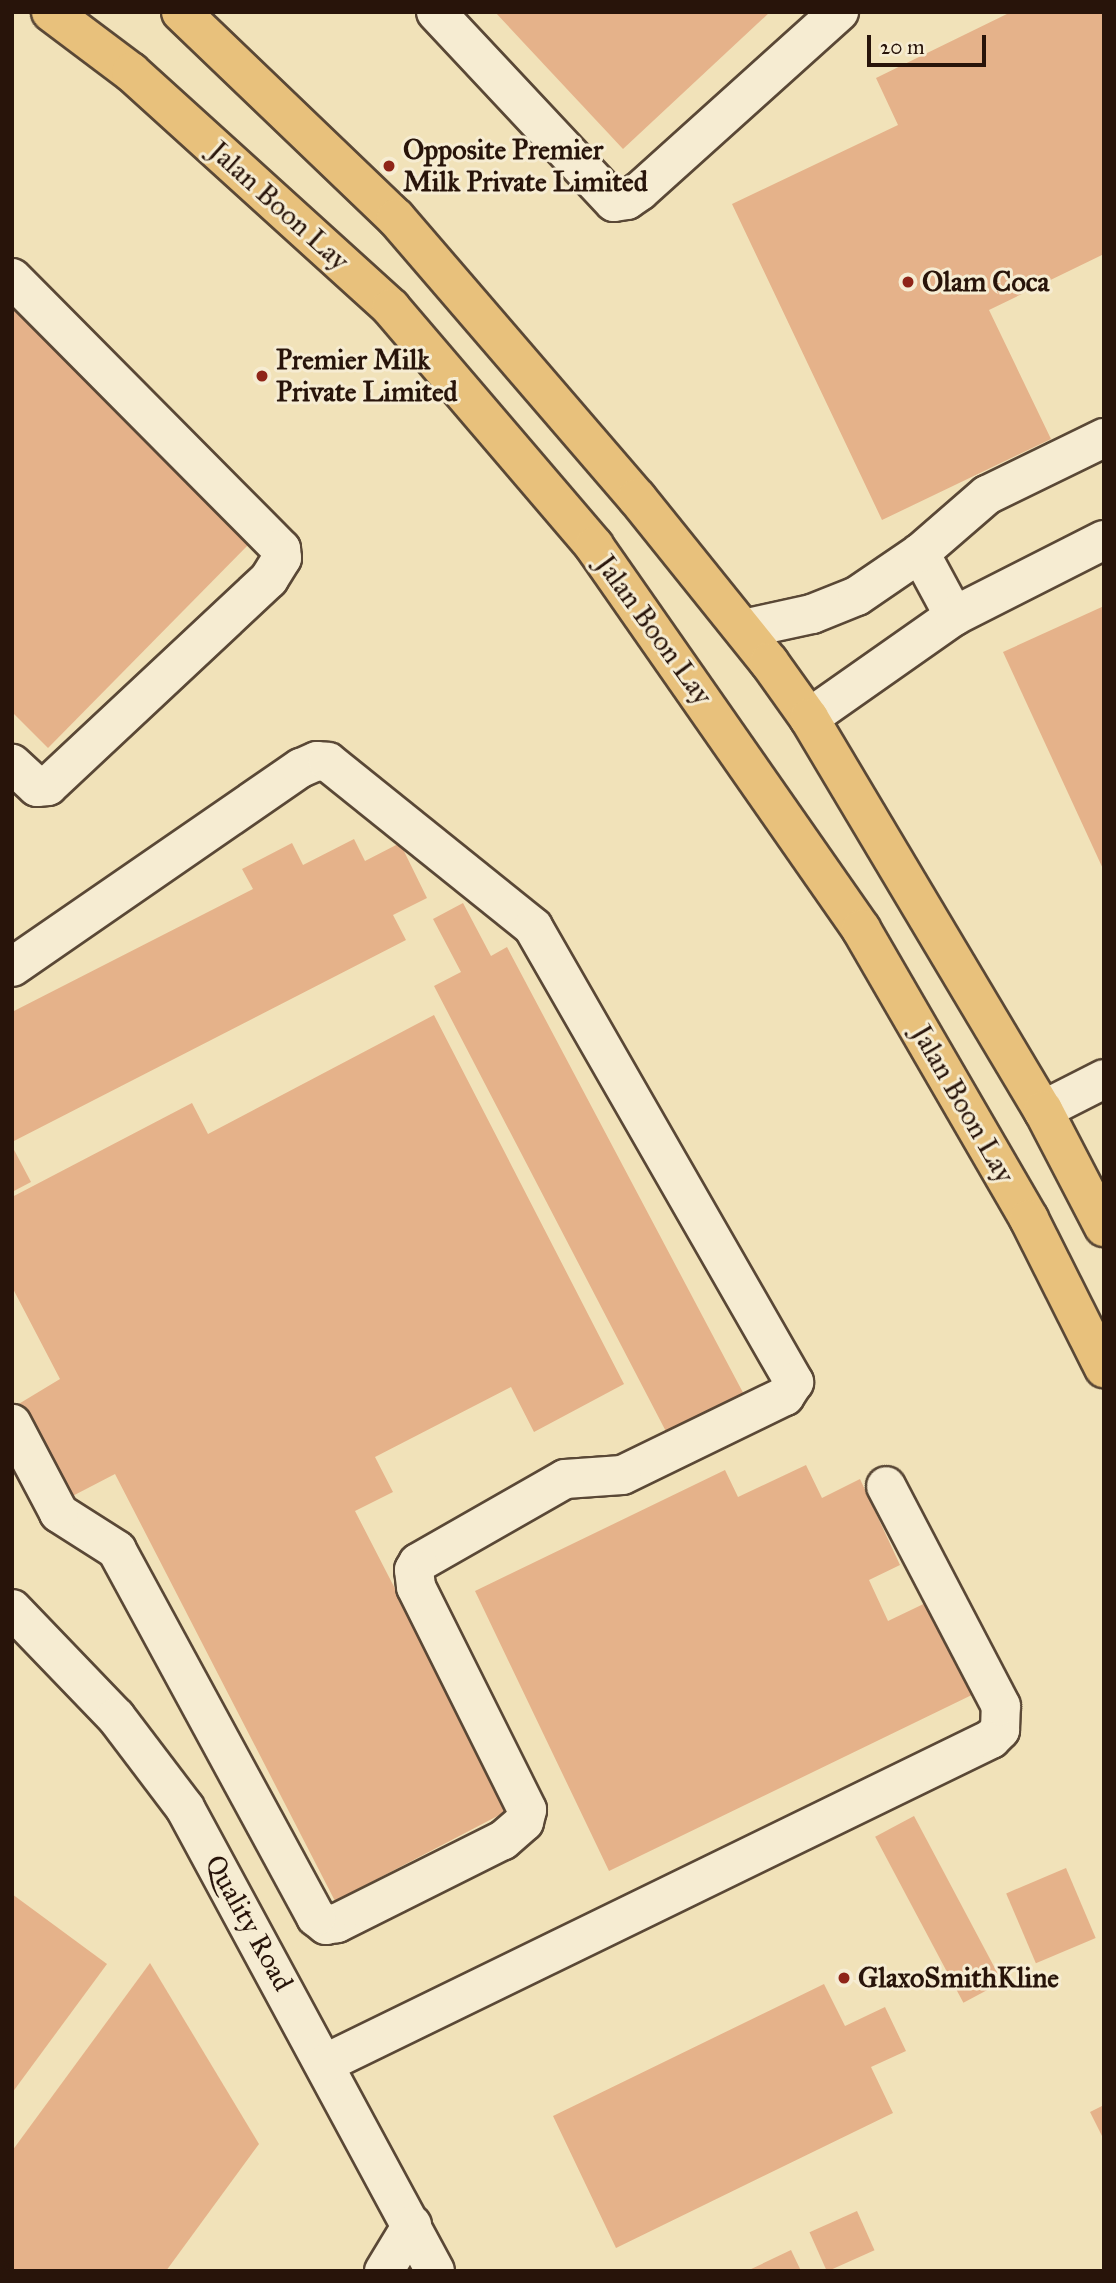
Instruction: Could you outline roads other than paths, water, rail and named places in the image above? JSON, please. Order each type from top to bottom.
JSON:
[{"type":"main road","name":"Jalan Boon Lay","points":[[51,12],[131,72],[391,308],[593,546],[640,607],[861,929],[1029,1219],[1104,1368]]},
{"type":"main road","points":[[181,12],[396,218],[743,629],[810,718],[1043,1110],[1104,1227]]},
{"type":"street","points":[[436,12],[614,202],[627,200],[640,191],[839,12]]},
{"type":"street","points":[[12,278],[281,549],[282,558],[268,579],[48,786],[37,787],[12,764]]},
{"type":"street","points":[[743,629],[811,614],[857,596],[920,553],[988,495],[1104,438]]},
{"type":"street","points":[[810,718],[954,616],[1104,540]]},
{"type":"street","points":[[920,553],[954,616]]},
{"type":"street","points":[[12,967],[301,768],[317,761],[328,762],[533,928],[794,1382],[785,1396],[622,1475],[565,1479],[418,1563],[414,1570],[416,1587],[527,1810],[524,1822],[503,1840],[337,1923],[326,1925],[316,1917],[117,1550],[59,1513],[12,1424]]},
{"type":"street","points":[[1043,1110],[1104,1079]]},
{"type":"street","points":[[326,2063],[991,1739],[1000,1730],[1001,1706],[886,1486]]},
{"type":"street","name":"Quality Road","points":[[12,1609],[116,1717],[185,1808],[326,2063],[435,2271]]},
{"type":"street","points":[[384,2271],[412,2225]]},
{"type":"place","name":"Opposite Premier Milk Private Limited","points":[[389,166]]},
{"type":"place","name":"Olam Coca","points":[[908,282]]},
{"type":"place","name":"Premier Milk Private Limited","points":[[262,376]]},
{"type":"place","name":"GlaxoSmithKline","points":[[844,1978]]}]
